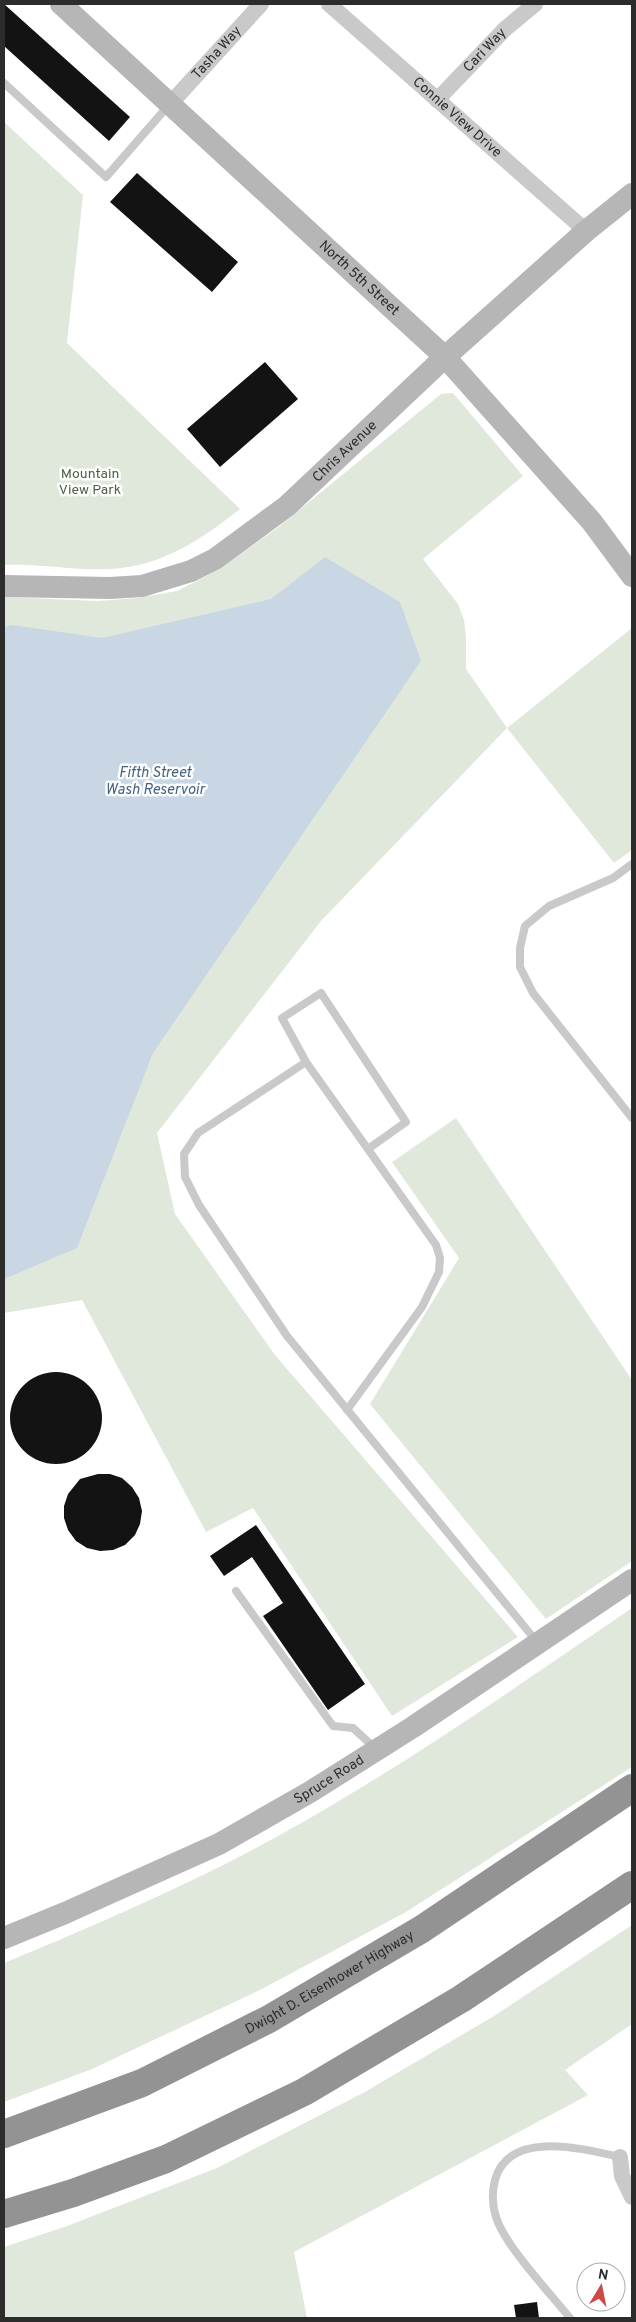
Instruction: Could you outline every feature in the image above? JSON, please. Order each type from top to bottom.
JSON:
[{"type":"highway","name":"Dwight D. Eisenhower Highway","points":[[4,2134],[142,2083],[269,2018],[422,1929],[632,1788]]},
{"type":"highway","points":[[4,2214],[73,2193],[166,2159],[304,2092],[462,1999],[632,1885]]},
{"type":"street","name":"North 5th Street","points":[[61,4],[171,103],[445,357],[586,515],[632,576]]},
{"type":"street","name":"Tasha Way","points":[[171,103],[261,4]]},
{"type":"street","name":"Connie View Drive","points":[[329,4],[586,231]]},
{"type":"street","name":"Cari Way","points":[[437,100],[505,29],[535,4]]},
{"type":"street","name":"Chris Avenue","points":[[4,586],[110,588],[142,586],[168,580],[207,563],[287,506],[445,357],[586,231],[632,194]]},
{"type":"street","name":"Spruce Road","points":[[4,1938],[65,1914],[219,1844],[310,1792],[376,1750],[632,1580]]},
{"type":"street","points":[[620,2157],[622,2176],[632,2197]]},
{"type":"lane","points":[[4,83],[106,177],[171,103]]},
{"type":"lane","points":[[632,864],[613,878],[549,906],[526,926],[520,948],[520,967],[533,994],[632,1118]]},
{"type":"lane","points":[[348,1410],[422,1308],[439,1272],[440,1258],[436,1245],[306,1062],[282,1018],[321,993],[406,1122],[368,1149]]},
{"type":"lane","points":[[306,1062],[198,1133],[184,1154],[186,1177],[198,1205],[287,1336],[538,1644]]},
{"type":"lane","points":[[236,1591],[333,1726],[353,1728],[376,1750]]},
{"type":"lane","points":[[570,2318],[508,2242],[496,2218],[492,2192],[498,2169],[511,2156],[531,2148],[541,2147],[576,2147],[620,2157]]},
{"type":"green space","name":"Mountain View Park","points":[[4,122],[83,195],[67,343],[240,509],[211,531],[180,550],[147,563],[111,569],[4,565]]},
{"type":"green space","points":[[453,393],[523,476],[423,559],[458,604],[464,620],[466,636],[466,669],[507,728],[321,921],[157,1133],[175,1214],[275,1355],[518,1637],[392,1716],[253,1508],[206,1532],[82,1300],[4,1313],[4,597],[98,601],[137,598],[177,591],[218,570],[276,529],[441,394]]},
{"type":"green space","points":[[632,628],[632,850],[614,863],[507,728]]},
{"type":"green space","points":[[456,1118],[632,1380],[632,1561],[546,1619],[370,1404],[459,1258],[392,1162]]},
{"type":"green space","points":[[632,1608],[632,1767],[406,1912],[260,1990],[92,2069],[4,2102],[4,1963],[183,1885],[287,1831],[376,1779],[505,1695]]},
{"type":"green space","points":[[632,1925],[632,2024],[565,2070],[588,2095],[294,2252],[307,2318],[4,2318],[4,2247],[67,2226],[217,2168],[363,2093],[494,2016]]},
{"type":"water","name":"Fifth Street Wash Reservoir","points":[[325,557],[400,602],[421,661],[153,1053],[77,1248],[4,1279],[4,627],[12,625],[102,638],[271,599]]},
{"type":"building","points":[[4,4],[130,117],[109,141],[4,46]]},
{"type":"building","points":[[137,173],[238,262],[212,292],[110,202]]},
{"type":"building","points":[[265,362],[298,399],[220,467],[187,429]]},
{"type":"building","points":[[56,1372],[74,1375],[89,1385],[99,1400],[102,1418],[99,1436],[89,1451],[74,1461],[56,1464],[38,1461],[23,1451],[13,1436],[10,1418],[13,1400],[23,1385],[38,1375]]},
{"type":"building","points":[[98,1474],[110,1474],[122,1478],[132,1487],[139,1498],[142,1511],[140,1524],[135,1535],[125,1545],[113,1550],[100,1551],[87,1548],[76,1541],[68,1530],[64,1518],[64,1506],[68,1494],[80,1479]]},
{"type":"building","points":[[256,1525],[365,1684],[328,1710],[263,1616],[283,1603],[252,1557],[224,1576],[210,1556]]},
{"type":"building","points":[[537,2302],[539,2318],[516,2318],[514,2305]]}]
